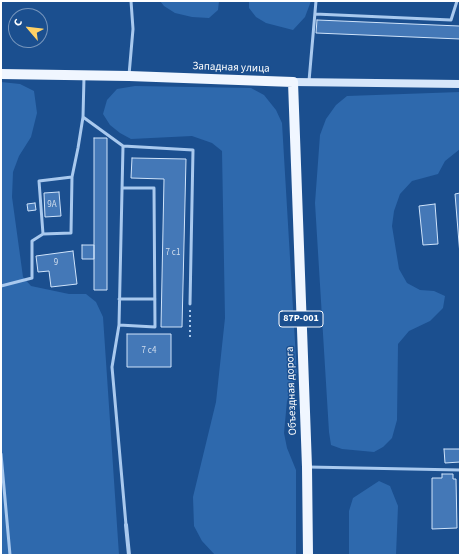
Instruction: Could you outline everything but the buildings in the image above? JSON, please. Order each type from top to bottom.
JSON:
[{"type":"main road","name":"Западная улица","points":[[1,74],[129,76],[293,82],[460,84]]},
{"type":"main road","name":"Объездная дорога","points":[[293,82],[308,555]]},
{"type":"street","points":[[126,525],[130,555]]},
{"type":"lane","points":[[129,76],[133,29],[131,1]]},
{"type":"lane","points":[[309,82],[316,1]]},
{"type":"lane","points":[[315,14],[451,20],[457,1]]},
{"type":"lane","points":[[1,286],[32,278],[32,241],[43,234],[71,233],[72,176],[78,148],[82,117],[84,75]]},
{"type":"lane","points":[[82,117],[123,146],[193,150],[190,304]]},
{"type":"lane","points":[[123,146],[119,325],[112,367],[126,525]]},
{"type":"lane","points":[[43,234],[39,181],[72,176]]},
{"type":"lane","points":[[119,325],[155,327],[154,188],[122,188]]},
{"type":"lane","points":[[119,299],[155,299]]},
{"type":"lane","points":[[1,454],[10,555]]},
{"type":"lane","points":[[306,468],[460,470]]},
{"type":"path","points":[[190,304],[190,337]]},
{"type":"shaded area","points":[[160,1],[219,1],[218,10],[209,18],[192,17],[175,13],[164,6]]},
{"type":"shaded area","points":[[249,1],[311,1],[305,17],[293,30],[266,23],[256,17],[249,8]]},
{"type":"shaded area","points":[[1,82],[20,84],[34,91],[37,113],[31,137],[19,156],[13,172],[12,197],[23,277],[31,286],[69,294],[86,294],[96,302],[103,317],[119,555],[1,555]]},
{"type":"shaded area","points":[[135,86],[251,88],[264,95],[276,110],[282,123],[297,376],[287,401],[284,433],[287,448],[296,470],[296,555],[215,555],[202,541],[194,526],[193,497],[216,402],[225,318],[222,151],[212,143],[192,136],[131,139],[120,133],[110,125],[103,114],[107,100],[117,89]]},
{"type":"shaded area","points":[[460,92],[460,149],[445,161],[438,174],[412,181],[400,194],[394,211],[392,226],[399,269],[407,283],[420,290],[434,291],[445,296],[443,308],[430,321],[409,331],[398,344],[397,420],[392,438],[383,447],[374,452],[342,449],[331,445],[329,432],[315,203],[320,135],[326,119],[336,105],[347,96]]},
{"type":"shaded area","points":[[379,481],[390,486],[398,506],[396,555],[349,555],[349,511],[353,498]]}]
